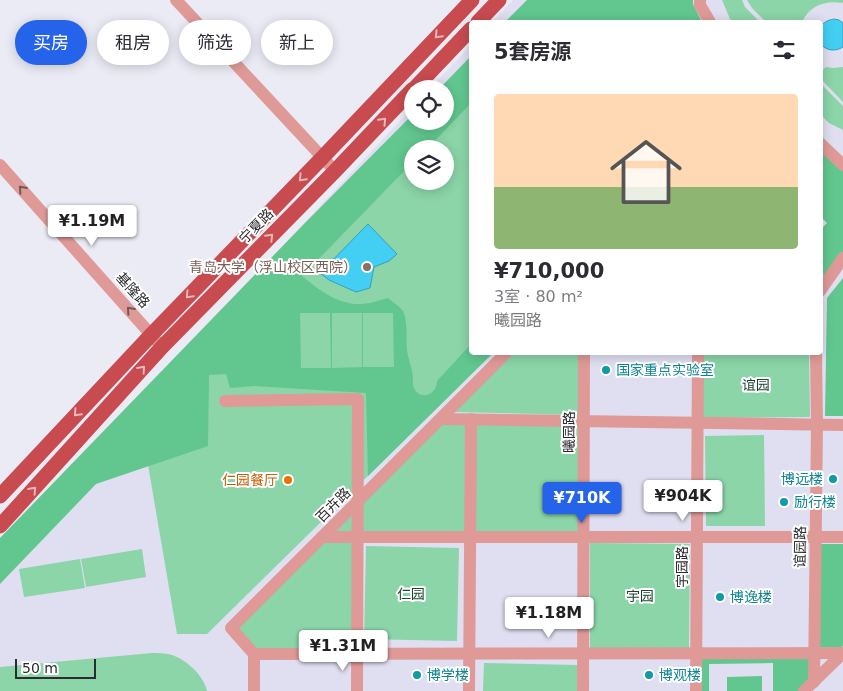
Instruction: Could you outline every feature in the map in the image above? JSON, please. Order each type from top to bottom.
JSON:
[{"type":"main road","name":"宁夏路","points":[[0,496],[152,334],[472,0]]},
{"type":"main road","points":[[480,20],[499,0]]},
{"type":"main road","name":"宁夏路","points":[[423,80],[469,31]]},
{"type":"main road","name":"宁夏路","points":[[0,526],[162,347],[404,99]]},
{"type":"street","points":[[176,0],[335,171]]},
{"type":"street","points":[[700,0],[700,5],[709,20]]},
{"type":"street","points":[[823,146],[843,165]]},
{"type":"street","name":"基隆路","points":[[0,165],[162,347]]},
{"type":"street","points":[[823,287],[843,258]]},
{"type":"street","name":"百卉路","points":[[254,654],[230,628],[504,355]]},
{"type":"street","name":"曦园路","points":[[583,691],[584,355]]},
{"type":"street","name":"宇园路","points":[[696,691],[698,355]]},
{"type":"street","name":"谊园路","points":[[814,682],[816,355]]},
{"type":"street","points":[[225,401],[358,399],[356,691]]},
{"type":"street","points":[[440,418],[843,425]]},
{"type":"street","points":[[469,691],[471,419]]},
{"type":"street","points":[[322,537],[843,537]]},
{"type":"street","points":[[254,691],[254,654],[843,653]]},
{"type":"street","points":[[804,691],[843,653]]},
{"type":"shaded area","name":"青岛大学（浮山校区西院）","points":[[513,0],[843,0],[843,691],[0,691],[0,547],[404,117],[404,130],[454,130],[454,80],[438,80],[469,47],[469,355],[823,355],[823,20],[494,20]]},
{"type":"green space","points":[[527,0],[693,0],[701,20],[507,20]]},
{"type":"green space","points":[[722,0],[742,0],[745,7],[758,20],[731,20]]},
{"type":"green space","points":[[747,0],[843,0],[842,3],[835,2],[818,6],[809,12],[803,20],[764,20]]},
{"type":"green space","points":[[469,58],[469,105],[454,121],[454,80],[448,80]]},
{"type":"green space","points":[[826,67],[843,67],[843,102],[823,81],[823,70]]},
{"type":"green space","points":[[823,86],[843,106],[843,130],[829,123],[823,117]]},
{"type":"green space","points":[[469,94],[469,355],[491,355],[207,634],[177,634],[142,430],[404,160],[404,190],[454,190],[454,140],[425,140],[436,130],[454,130],[454,111]]},
{"type":"green space","points":[[404,123],[404,130],[445,130],[436,140],[404,140],[404,171],[302,276],[329,296],[344,302],[364,304],[388,298],[400,307],[406,320],[407,350],[413,385],[420,394],[428,395],[431,393],[437,381],[469,346],[469,355],[491,355],[368,476],[366,393],[254,386],[230,388],[226,374],[209,375],[208,446],[96,484],[0,584],[0,538]],"holes":[[[300,313],[330,313],[331,368],[301,368]],[[332,313],[362,313],[362,367],[332,368]],[[363,313],[393,313],[394,367],[363,367]]]},
{"type":"green space","points":[[823,150],[843,169],[843,254],[823,282],[823,227],[827,223],[823,219]]},
{"type":"green space","points":[[843,278],[843,416],[825,416],[827,298]]},
{"type":"green space","points":[[512,355],[579,355],[578,415],[454,412]]},
{"type":"green space","name":"谊园","points":[[703,355],[809,355],[810,417],[703,418]]},
{"type":"green space","points":[[443,423],[581,424],[580,534],[335,532]]},
{"type":"green space","points":[[764,435],[765,526],[706,526],[705,436]]},
{"type":"green space","points":[[324,542],[353,542],[352,651],[255,650],[234,627]]},
{"type":"green space","name":"宇园","points":[[590,543],[690,544],[689,648],[590,648]]},
{"type":"green space","points":[[821,544],[843,544],[842,647],[818,647]]},
{"type":"green space","name":"仁园","points":[[366,546],[459,548],[457,641],[364,639]]},
{"type":"green space","points":[[142,549],[146,577],[86,587],[81,559]]},
{"type":"green space","points":[[80,559],[85,588],[24,597],[19,569]]},
{"type":"green space","points":[[152,653],[168,654],[187,663],[198,673],[207,691],[0,691],[0,667]]},
{"type":"green space","points":[[811,655],[810,680],[799,691],[773,691],[773,663],[709,664],[709,691],[700,691],[700,657]]},
{"type":"green space","points":[[484,663],[577,665],[577,691],[483,691]]},
{"type":"green space","points":[[762,676],[762,691],[727,691],[727,677]]},
{"type":"water","points":[[834,19],[843,23],[843,47],[831,50],[823,46],[823,24]]},
{"type":"water","points":[[368,224],[397,254],[389,261],[374,267],[370,288],[356,292],[329,280],[320,273]]},
{"type":"place","name":"青岛大学（浮山校区西院）","points":[[367,267]]},
{"type":"place","name":"国家重点实验室","points":[[606,370]]},
{"type":"place","name":"博远楼","points":[[833,479]]},
{"type":"place","name":"仁园餐厅","points":[[288,480]]},
{"type":"place","name":"励行楼","points":[[784,502]]},
{"type":"place","name":"博逸楼","points":[[720,597]]},
{"type":"place","name":"博学楼","points":[[417,675]]},
{"type":"place","name":"博观楼","points":[[649,675]]}]
